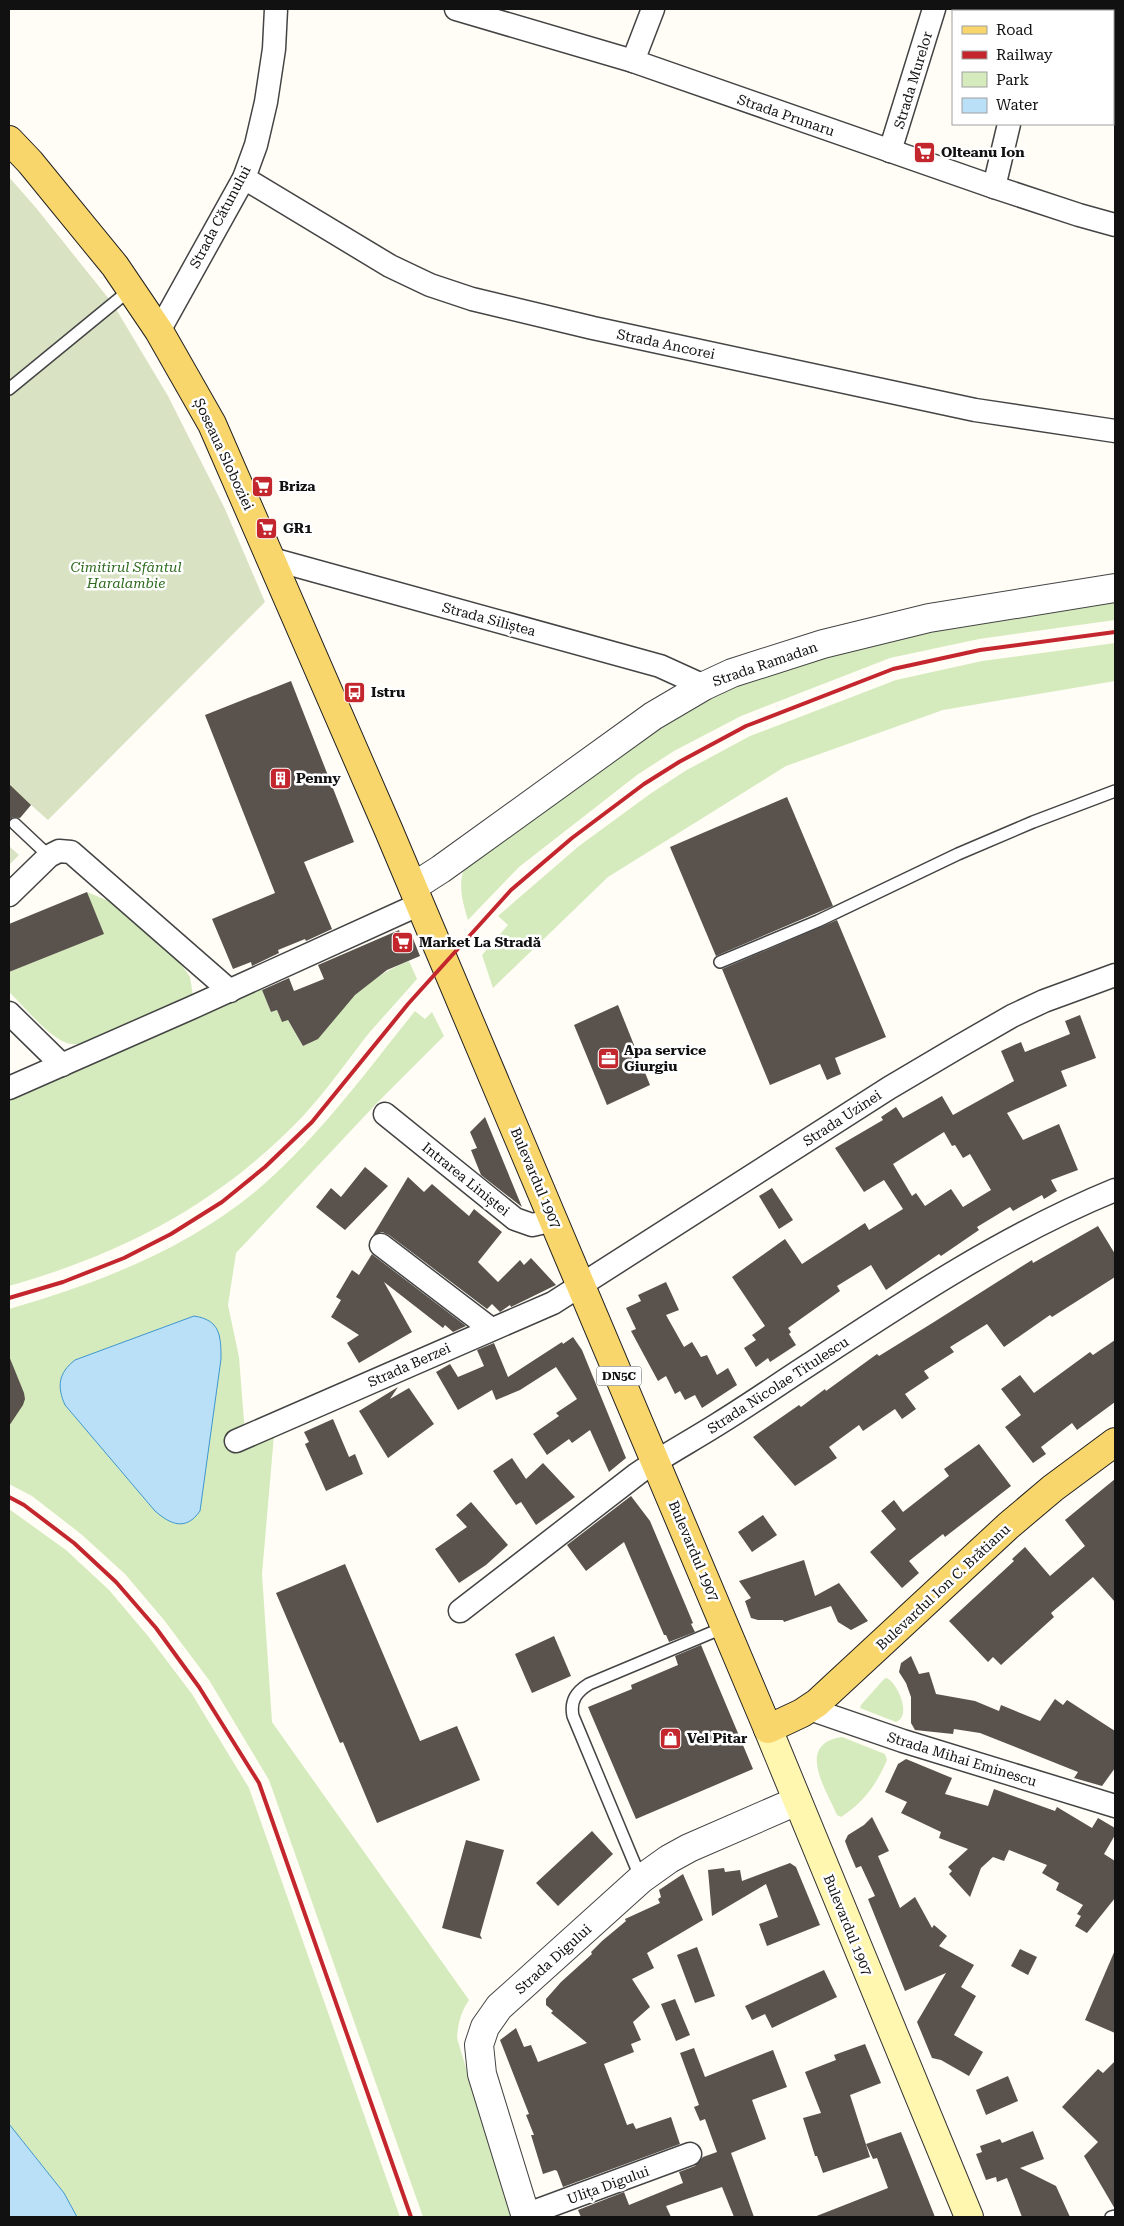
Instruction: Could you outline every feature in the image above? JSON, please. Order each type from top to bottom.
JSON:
[{"type":"main road","name":"Șoseaua Sloboziei","points":[[9,140],[87,231],[131,289],[159,331],[212,424],[272,559],[416,896]]},
{"type":"main road","name":"Bulevardul 1907","points":[[416,896],[726,1627],[969,2217]]},
{"type":"main road","name":"Bulevardul Ion C. Brătianu","points":[[768,1729],[810,1709],[1008,1526],[1053,1488],[1115,1442]]},
{"type":"street","name":"Strada Cătunului","points":[[159,331],[244,178],[256,145],[266,102],[274,48],[276,9]]},
{"type":"street","name":"Strada Prunaru","points":[[456,9],[633,61],[890,151],[1079,215],[1115,225]]},
{"type":"street","points":[[633,61],[653,9]]},
{"type":"street","name":"Strada Murelor","points":[[890,151],[934,9]]},
{"type":"street","points":[[994,186],[1010,125]]},
{"type":"street","name":"Strada Ancorei","points":[[244,178],[390,266],[430,285],[472,298],[602,330],[975,410],[1115,431]]},
{"type":"street","name":"Strada Siliștea","points":[[272,559],[660,666],[704,686]]},
{"type":"street","name":"Strada Ramadan","points":[[416,896],[442,869],[653,716],[704,686],[770,659],[884,628],[988,607],[1115,588]]},
{"type":"street","points":[[9,895],[49,856],[59,851],[71,852],[230,991]]},
{"type":"street","points":[[9,1088],[230,991],[416,896]]},
{"type":"street","name":"Strada Uzinei","points":[[580,1284],[889,1088],[960,1046],[1012,1016],[1044,1001],[1115,975]]},
{"type":"street","points":[[9,1013],[62,1065]]},
{"type":"street","name":"Intrarea Liniștei","points":[[385,1114],[515,1219],[532,1225],[554,1220]]},
{"type":"street","name":"Strada Nicolae Titulescu","points":[[460,1611],[656,1461],[717,1425],[860,1332],[982,1257],[1048,1220],[1115,1190]]},
{"type":"street","points":[[381,1245],[492,1329]]},
{"type":"street","name":"Strada Berzei","points":[[236,1441],[553,1303],[580,1284]]},
{"type":"street","name":"Strada Mihai Eminescu","points":[[810,1709],[903,1741],[1115,1806]]},
{"type":"street","name":"Strada Digului","points":[[526,2216],[482,2074],[478,2045],[485,2027],[499,2007],[641,1879],[689,1848],[797,1801]]},
{"type":"street","name":"Ulița Digului","points":[[526,2216],[690,2154]]},
{"type":"lane","points":[[9,389],[131,289]]},
{"type":"lane","points":[[720,962],[818,921],[967,850],[1033,822],[1115,791]]},
{"type":"lane","points":[[14,824],[49,856]]},
{"type":"lane","points":[[641,1879],[573,1716],[572,1703],[578,1692],[589,1684],[726,1627]]},
{"type":"lane","points":[[1111,2217],[1115,2216]]},
{"type":"green space","name":"Cimitirul Sfântul Haralambie","points":[[9,177],[113,304],[168,396],[225,509],[265,602],[48,820],[31,805],[9,831]]},
{"type":"green space","points":[[1115,602],[1115,620],[979,639],[890,658],[741,716],[674,751],[637,775],[519,867],[468,920],[461,887],[465,867],[685,712],[737,686],[774,672],[857,649],[946,629]]},
{"type":"green space","points":[[1115,643],[1115,681],[943,710],[786,766],[608,877],[493,988],[482,955],[508,925],[498,916],[579,846],[685,771],[750,736],[896,680],[982,661]]},
{"type":"green space","points":[[9,846],[19,855],[9,865]]},
{"type":"green space","points":[[87,892],[111,902],[179,961],[190,977],[193,996],[84,1043],[74,1044],[64,1042],[47,1031],[9,992],[9,972],[103,934]]},
{"type":"green space","points":[[409,961],[417,979],[369,1033],[329,1086],[303,1116],[238,1175],[204,1200],[168,1222],[131,1241],[92,1258],[9,1286],[9,1093],[260,985],[271,1012],[277,1010],[288,1020],[303,1046],[319,1035],[349,1001],[368,984],[388,971]]},
{"type":"green space","points":[[415,1011],[425,1019],[432,1012],[444,1036],[376,1104],[236,1253],[228,1305],[239,1357],[246,1447],[274,1435],[262,1574],[272,1722],[469,2000],[460,2018],[457,2038],[511,2217],[423,2217],[269,1780],[209,1680],[164,1620],[125,1574],[81,1534],[32,1496],[9,1484],[9,1309],[80,1286],[149,1258],[183,1241],[246,1199],[274,1175],[312,1137],[348,1096]]},
{"type":"green space","points":[[9,1509],[66,1550],[109,1590],[148,1636],[192,1694],[249,1788],[400,2217],[77,2217],[64,2193],[9,2124]]},
{"type":"green space","points":[[887,1678],[891,1681],[902,1700],[903,1713],[901,1719],[896,1722],[860,1708],[884,1679]]},
{"type":"green space","points":[[842,1737],[885,1754],[887,1760],[869,1792],[841,1817],[837,1815],[821,1781],[817,1758],[820,1748],[828,1741]]},
{"type":"water","points":[[194,1316],[203,1318],[214,1325],[219,1336],[221,1359],[200,1511],[189,1521],[178,1524],[167,1520],[155,1511],[65,1405],[60,1386],[62,1375],[75,1360]]},
{"type":"water","points":[[9,2124],[64,2193],[77,2217],[9,2217]]},
{"type":"building","name":"Penny","points":[[291,681],[354,842],[304,862],[332,929],[306,941],[305,939],[278,950],[279,953],[252,966],[251,962],[233,969],[212,919],[275,893],[205,715]]},
{"type":"building","points":[[9,784],[31,805],[20,818],[13,817],[9,820]]},
{"type":"building","points":[[787,797],[833,906],[716,956],[670,847]]},
{"type":"building","points":[[87,892],[104,934],[9,972],[9,924]]},
{"type":"building","points":[[837,920],[886,1037],[835,1058],[841,1074],[827,1080],[820,1064],[770,1085],[722,969]]},
{"type":"building","points":[[399,930],[402,939],[412,936],[420,956],[387,970],[355,995],[318,1039],[303,1046],[288,1020],[282,1022],[277,1010],[271,1012],[262,990],[289,978],[294,991],[324,979],[318,965]]},
{"type":"building","points":[[618,1005],[650,1085],[607,1105],[574,1025]]},
{"type":"building","points":[[1080,1015],[1096,1058],[1061,1071],[1067,1086],[1007,1113],[1023,1140],[1059,1124],[1078,1170],[1051,1180],[1057,1191],[1044,1199],[1042,1195],[1013,1211],[1010,1207],[977,1227],[979,1230],[941,1256],[939,1254],[886,1290],[871,1265],[837,1286],[840,1291],[788,1328],[791,1332],[789,1334],[796,1345],[770,1362],[768,1358],[756,1367],[744,1348],[756,1340],[752,1335],[765,1326],[732,1277],[785,1239],[802,1264],[865,1223],[869,1230],[903,1209],[884,1180],[864,1192],[835,1148],[883,1120],[881,1117],[896,1107],[903,1118],[942,1096],[953,1115],[1014,1081],[1001,1051],[1021,1042],[1025,1052],[1070,1034],[1065,1021]],"holes":[[[944,1132],[952,1146],[955,1145],[963,1158],[970,1154],[991,1190],[963,1207],[951,1189],[925,1206],[916,1193],[912,1196],[893,1164]]]},
{"type":"building","points":[[485,1117],[522,1207],[481,1175],[471,1150],[477,1148],[470,1132]]},
{"type":"building","points":[[365,1167],[388,1186],[345,1230],[316,1207],[331,1188],[341,1197]]},
{"type":"building","points":[[408,1177],[424,1192],[432,1184],[469,1216],[474,1209],[502,1232],[478,1262],[498,1282],[520,1260],[524,1265],[531,1258],[556,1285],[511,1307],[510,1305],[500,1312],[492,1304],[487,1309],[389,1235],[382,1232],[373,1235]]},
{"type":"building","points":[[772,1188],[793,1220],[779,1229],[759,1196]]},
{"type":"building","points":[[1098,1226],[1115,1254],[1115,1277],[1052,1317],[1050,1315],[1004,1347],[987,1324],[950,1347],[954,1352],[924,1371],[929,1378],[905,1394],[916,1409],[902,1419],[895,1409],[863,1431],[859,1425],[829,1447],[837,1458],[795,1486],[753,1437],[799,1405],[801,1407],[825,1389],[826,1391],[877,1354],[879,1356],[1032,1260],[1033,1263]]},
{"type":"building","points":[[372,1254],[466,1326],[453,1332],[445,1325],[443,1328],[384,1282],[412,1332],[359,1363],[347,1343],[359,1335],[331,1317],[341,1300],[336,1297],[352,1270],[359,1275]]},
{"type":"building","points":[[666,1282],[679,1310],[666,1315],[684,1347],[692,1342],[701,1357],[707,1355],[717,1375],[728,1368],[737,1385],[702,1408],[695,1395],[685,1400],[680,1391],[675,1394],[666,1376],[658,1381],[631,1331],[636,1329],[626,1308],[641,1301],[638,1295]]},
{"type":"building","points":[[573,1337],[582,1350],[626,1458],[609,1472],[590,1430],[572,1443],[569,1439],[547,1455],[533,1434],[559,1416],[556,1413],[577,1399],[556,1367],[520,1390],[496,1400],[492,1390],[458,1410],[436,1372],[450,1364],[458,1377],[484,1366],[477,1350],[494,1343],[508,1377],[562,1342],[563,1344]]},
{"type":"building","points":[[1115,1340],[1115,1402],[1077,1430],[1072,1423],[1041,1447],[1046,1454],[1033,1463],[1005,1427],[1021,1415],[1001,1389],[1020,1375],[1034,1393],[1090,1352],[1093,1355]]},
{"type":"building","points":[[9,1356],[25,1399],[9,1426]]},
{"type":"building","points":[[398,1387],[390,1399],[409,1388],[434,1424],[388,1458],[359,1411]]},
{"type":"building","points":[[333,1419],[349,1457],[355,1454],[363,1474],[326,1491],[305,1444],[309,1442],[304,1432]]},
{"type":"building","points":[[979,1444],[1011,1486],[945,1537],[943,1534],[909,1561],[919,1573],[902,1588],[870,1552],[896,1529],[881,1511],[894,1500],[903,1512],[949,1476],[944,1469]]},
{"type":"building","points":[[512,1458],[526,1479],[543,1463],[575,1497],[536,1525],[521,1502],[516,1505],[493,1471]]},
{"type":"building","points":[[1115,1479],[1115,1602],[1093,1577],[1051,1613],[1054,1617],[1001,1665],[993,1657],[988,1662],[949,1621],[1014,1561],[1012,1559],[1025,1547],[1050,1576],[1085,1546],[1065,1520]]},
{"type":"building","points":[[631,1496],[650,1521],[693,1623],[691,1624],[695,1632],[669,1642],[666,1635],[664,1635],[624,1542],[586,1571],[567,1545]]},
{"type":"building","points":[[471,1502],[508,1545],[486,1565],[459,1583],[435,1549],[467,1527],[456,1515]]},
{"type":"building","points":[[763,1515],[777,1535],[752,1552],[738,1532]]},
{"type":"building","points":[[804,1560],[815,1596],[839,1583],[868,1621],[851,1630],[838,1622],[831,1606],[784,1622],[783,1620],[758,1620],[751,1618],[745,1601],[751,1598],[739,1581]]},
{"type":"building","points":[[345,1564],[420,1741],[457,1726],[480,1780],[377,1823],[343,1742],[340,1743],[276,1593]]},
{"type":"building","points":[[554,1636],[571,1676],[532,1693],[515,1654]]},
{"type":"building","name":"Vel Pitar","points":[[701,1645],[753,1769],[636,1819],[588,1707],[632,1689],[631,1685],[678,1665],[675,1656]]},
{"type":"building","points":[[911,1656],[919,1674],[929,1672],[936,1694],[975,1701],[999,1711],[1001,1705],[1040,1721],[1055,1699],[1063,1705],[1067,1700],[1115,1731],[1115,1768],[1102,1786],[1074,1778],[1078,1772],[980,1733],[954,1729],[953,1734],[915,1730],[911,1723],[911,1697],[906,1683],[899,1672],[901,1663]]},
{"type":"building","points":[[906,1759],[952,1778],[945,1794],[988,1806],[994,1789],[1055,1811],[1057,1807],[1092,1828],[1098,1818],[1115,1828],[1115,1835],[1104,1854],[1115,1861],[1115,1898],[1087,1933],[1075,1926],[1081,1916],[1077,1914],[1083,1905],[1056,1890],[1059,1883],[1042,1873],[1047,1865],[1009,1850],[1004,1861],[993,1857],[981,1868],[970,1897],[949,1874],[952,1871],[948,1867],[968,1849],[939,1838],[941,1832],[901,1813],[907,1802],[885,1792],[898,1764]]},
{"type":"building","points":[[872,1817],[889,1851],[878,1856],[900,1908],[915,1897],[932,1928],[934,1925],[947,1936],[939,1946],[974,1965],[961,1987],[976,1996],[954,2035],[983,2052],[969,2076],[941,2060],[932,2058],[917,2022],[946,1973],[905,1991],[868,1899],[875,1896],[861,1866],[856,1868],[845,1841],[848,1835],[864,1825]]},
{"type":"building","points":[[592,1831],[613,1854],[558,1906],[536,1883]]},
{"type":"building","points":[[466,1840],[504,1850],[480,1935],[482,1939],[442,1928]]},
{"type":"building","points":[[790,1863],[796,1867],[820,1925],[767,1946],[759,1924],[778,1917],[766,1884],[712,1916],[708,1870],[724,1868],[725,1872],[740,1870],[742,1881]]},
{"type":"building","points":[[683,1874],[703,1920],[647,1953],[654,1968],[632,1979],[650,2007],[633,2022],[641,2040],[631,2044],[634,2052],[604,2064],[627,2125],[633,2123],[636,2129],[671,2117],[680,2144],[563,2187],[557,2171],[543,2174],[531,2135],[534,2135],[526,2115],[529,2114],[500,2040],[516,2028],[524,2047],[531,2045],[538,2062],[587,2043],[551,2013],[553,2011],[546,2005],[546,1999],[561,1982],[592,1954],[591,1952],[602,1941],[626,1921],[625,1919],[660,1903],[658,1899],[661,1897],[659,1890]]},
{"type":"building","points":[[697,1947],[715,1996],[695,2003],[677,1955]]},
{"type":"building","points":[[1020,1949],[1037,1957],[1028,1975],[1011,1966]]},
{"type":"building","points":[[1115,1950],[1115,2033],[1085,2020]]},
{"type":"building","points":[[824,1970],[837,1997],[772,2028],[765,2014],[752,2020],[745,2006]]},
{"type":"building","points":[[675,1999],[690,2035],[676,2041],[661,2004]]},
{"type":"building","points":[[865,2044],[881,2083],[850,2095],[870,2157],[823,2173],[817,2156],[815,2156],[803,2118],[821,2113],[805,2072],[836,2060],[834,2055]]},
{"type":"building","points":[[694,2048],[705,2077],[773,2050],[787,2087],[752,2100],[766,2139],[731,2153],[754,2217],[734,2217],[722,2187],[666,2206],[671,2217],[581,2217],[578,2210],[624,2192],[629,2205],[683,2183],[679,2172],[695,2166],[703,2157],[717,2152],[705,2119],[700,2121],[694,2107],[699,2105],[680,2053]]},
{"type":"building","points":[[1115,2061],[1115,2209],[1084,2156],[1098,2142],[1062,2107],[1098,2069],[1103,2073]]},
{"type":"building","points":[[1008,2076],[1018,2101],[986,2115],[976,2090]]},
{"type":"building","points":[[1033,2131],[1044,2159],[1020,2168],[1056,2186],[1070,2217],[1022,2217],[1007,2178],[997,2182],[996,2177],[986,2180],[976,2154],[982,2152],[980,2146],[1000,2139],[1002,2143]]},
{"type":"building","points":[[901,2132],[935,2217],[814,2217],[888,2188],[877,2158],[873,2159],[866,2144]]},
{"type":"railway","points":[[9,1298],[63,1282],[124,1258],[171,1234],[222,1202],[265,1167],[312,1122],[408,1004],[511,890],[572,838],[644,784],[679,762],[746,726],[893,669],[980,650],[1115,632]]},
{"type":"railway","points":[[9,1497],[24,1505],[74,1543],[116,1582],[156,1628],[199,1687],[259,1783],[411,2217]]},
{"type":"place","name":"Olteanu Ion","points":[[925,152]]},
{"type":"place","name":"Briza","points":[[263,486]]},
{"type":"place","name":"GR1","points":[[267,528]]},
{"type":"place","name":"Istru","points":[[355,692]]},
{"type":"place","name":"Penny","points":[[280,778]]},
{"type":"place","name":"Market La Stradă","points":[[403,942]]},
{"type":"place","name":"Apa service Giurgiu","points":[[608,1058]]},
{"type":"place","name":"Vel Pitar","points":[[671,1738]]}]
